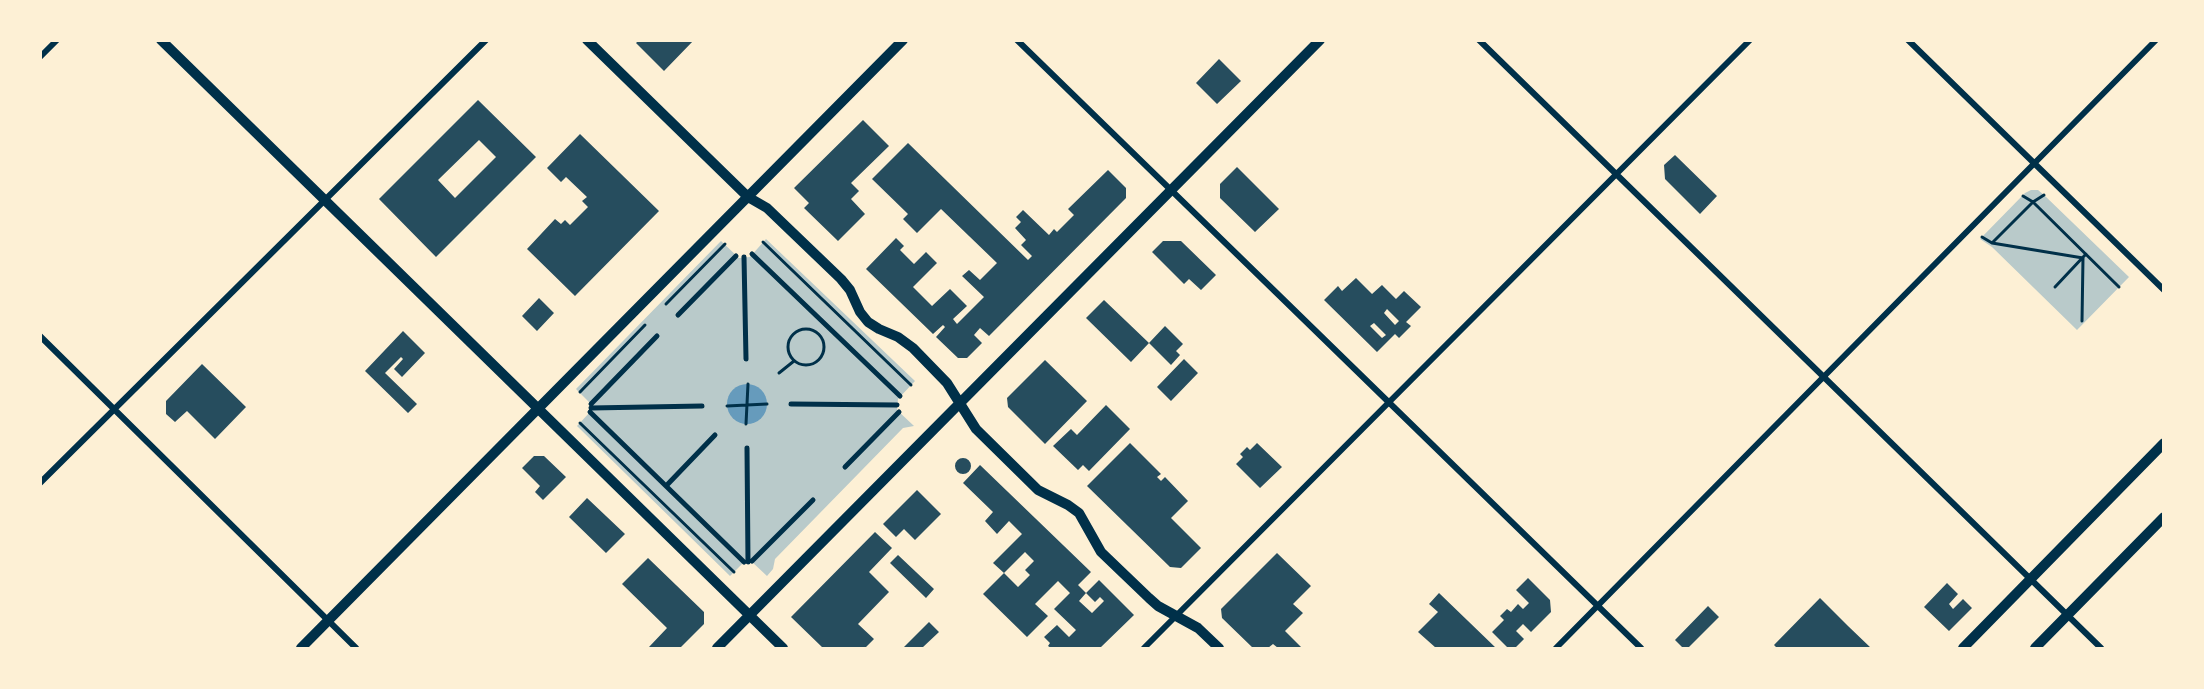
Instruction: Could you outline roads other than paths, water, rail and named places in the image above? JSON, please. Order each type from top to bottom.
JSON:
[{"type":"street","points":[[40,57],[57,40]]},
{"type":"street","points":[[160,40],[783,648]]},
{"type":"street","points":[[40,483],[486,40]]},
{"type":"street","points":[[587,40],[748,197],[767,208],[841,279],[868,322],[898,337],[913,348],[945,381],[974,428],[1034,487],[1046,496],[1075,510],[1084,520],[1106,557],[1153,602],[1198,628],[1219,648]]},
{"type":"street","points":[[301,648],[903,40]]},
{"type":"street","points":[[1017,40],[1641,648]]},
{"type":"street","points":[[717,648],[1320,40]]},
{"type":"street","points":[[1479,40],[2101,648]]},
{"type":"street","points":[[1144,648],[1750,40]]},
{"type":"street","points":[[1908,40],[2163,290]]},
{"type":"street","points":[[1556,648],[2156,40]]},
{"type":"street","points":[[752,254],[900,396]]},
{"type":"street","points":[[678,315],[736,256]]},
{"type":"street","points":[[744,257],[746,359]]},
{"type":"street","points":[[40,336],[356,648]]},
{"type":"street","points":[[590,408],[657,336]]},
{"type":"street","points":[[791,404],[897,405]]},
{"type":"street","points":[[590,408],[702,406]]},
{"type":"street","points":[[590,408],[666,486],[748,562]]},
{"type":"street","points":[[845,467],[899,412]]},
{"type":"street","points":[[666,486],[715,435]]},
{"type":"street","points":[[1963,648],[2163,443]]},
{"type":"street","points":[[747,448],[748,562]]},
{"type":"street","points":[[748,562],[813,500]]},
{"type":"street","points":[[2035,648],[2163,517]]},
{"type":"water","points":[[747,384],[755,385],[761,390],[766,396],[766,412],[761,418],[755,423],[747,424],[739,423],[733,418],[728,412],[727,404],[728,396],[733,390],[739,385]]}]
